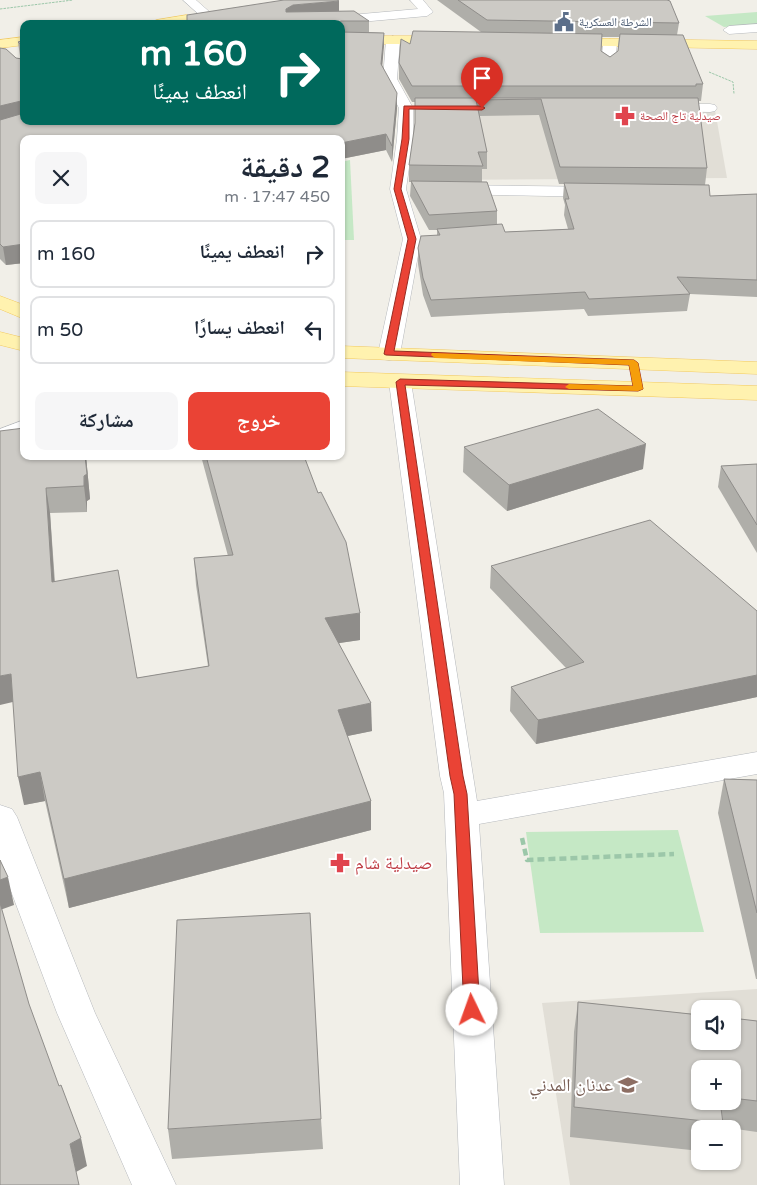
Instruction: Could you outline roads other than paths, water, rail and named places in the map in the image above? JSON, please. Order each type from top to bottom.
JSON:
[{"type":"main road","points":[[345,40],[462,41]]},
{"type":"main road","points":[[0,44],[20,42]]},
{"type":"main road","points":[[550,42],[757,45]]},
{"type":"main road","points":[[0,52],[20,50]]},
{"type":"main road","points":[[0,302],[20,311]]},
{"type":"main road","points":[[0,338],[20,344]]},
{"type":"main road","points":[[345,353],[395,368],[638,389],[757,393]]},
{"type":"main road","points":[[634,363],[638,389]]},
{"type":"main road","points":[[345,378],[395,368],[634,363],[757,368]]},
{"type":"street","points":[[190,0],[212,15],[192,20]]},
{"type":"street","points":[[338,20],[427,12],[416,0]]},
{"type":"street","points":[[729,30],[757,28]]},
{"type":"street","points":[[392,40],[390,79],[411,108],[398,189],[412,239],[395,368],[460,794],[482,1185]]},
{"type":"street","points":[[608,67],[610,43]]},
{"type":"street","points":[[651,108],[710,108]]},
{"type":"street","points":[[398,189],[418,189]]},
{"type":"street","points":[[438,190],[616,192]]},
{"type":"street","points":[[412,239],[432,237]]},
{"type":"street","points":[[0,436],[20,428]]},
{"type":"street","points":[[462,815],[757,763]]},
{"type":"street","points":[[0,817],[76,1013],[154,1185]]},
{"type":"place","name":"الشرطة العسكرية","points":[[564,22]]},
{"type":"place","name":"صيدلية تاج الصحة","points":[[625,116]]},
{"type":"place","name":"صيدلية شام","points":[[340,863]]},
{"type":"place","name":"عدنان المدني","points":[[628,1085]]}]
